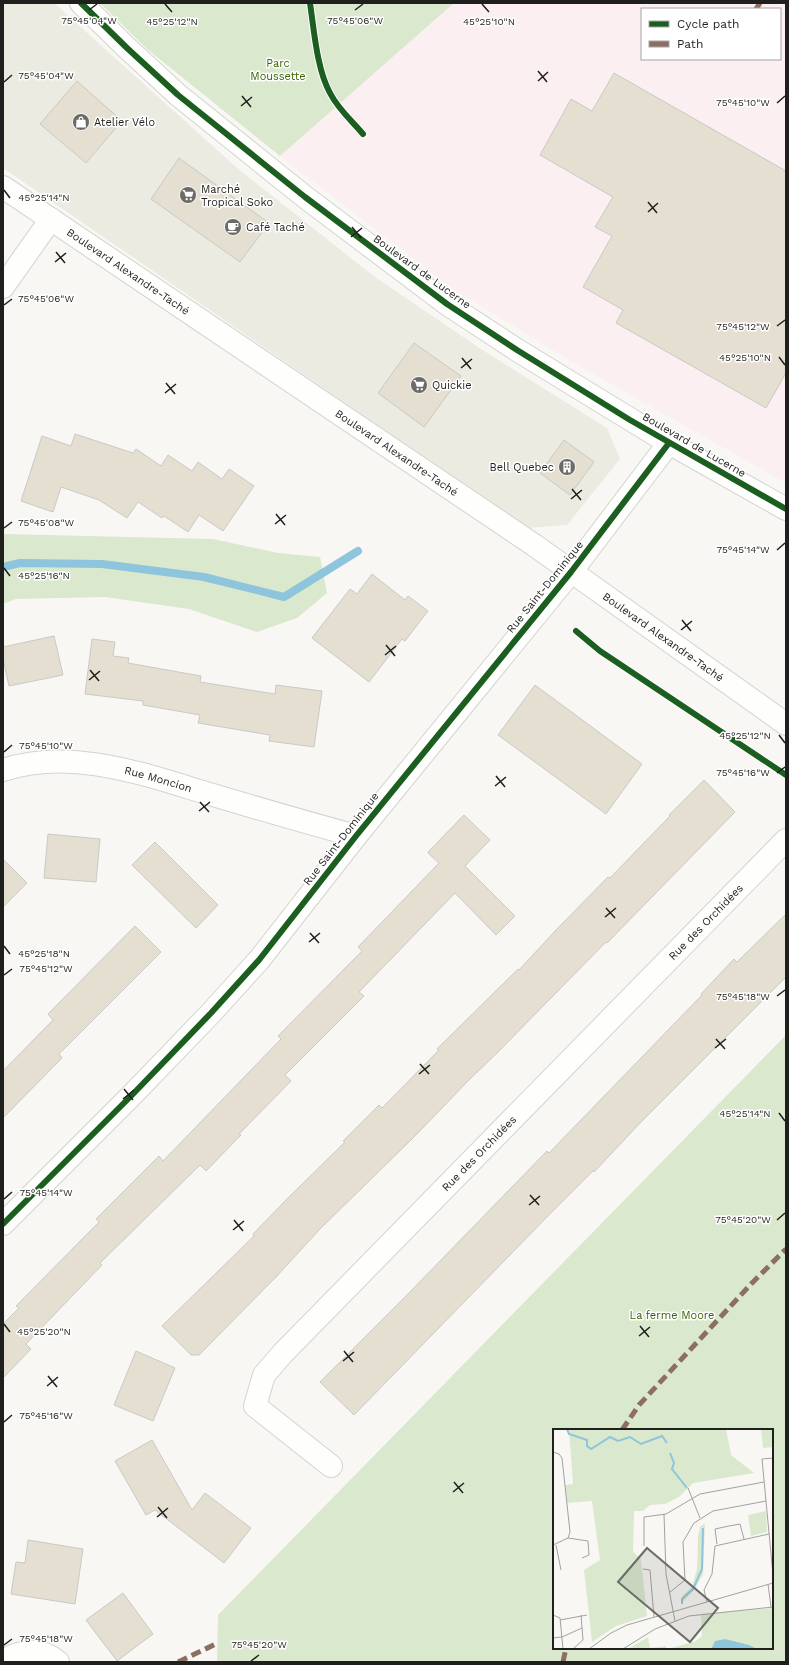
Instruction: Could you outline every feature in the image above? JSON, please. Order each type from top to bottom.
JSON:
[{"type":"street","name":"Boulevard de Lucerne","points":[[81,3],[178,95],[305,197],[435,295],[517,350],[669,443],[786,509]]},
{"type":"street","name":"Boulevard Alexandre-Taché","points":[[3,187],[571,572],[786,724]]},
{"type":"street","points":[[3,287],[51,219]]},
{"type":"street","name":"Rue Saint-Dominique","points":[[3,1224],[132,1095],[217,1007],[259,960],[356,836],[571,572],[669,443]]},
{"type":"street","name":"Rue Moncion","points":[[3,770],[15,766],[48,761],[86,762],[136,773],[356,836]]},
{"type":"street","name":"Rue des Orchidées","points":[[331,1466],[255,1406],[264,1375],[283,1353],[786,840]]},
{"type":"street","points":[[3,1661],[15,1654],[28,1651],[42,1653],[54,1658],[58,1662]]},
{"type":"shaded area","points":[[3,3],[54,3],[237,168],[375,277],[481,349],[607,428],[620,459],[567,525],[527,528],[3,168]]},
{"type":"shaded area","points":[[454,3],[786,3],[786,483],[576,364],[456,291],[280,156]]},
{"type":"green space","name":"Parc Moussette","points":[[100,3],[454,3],[280,156],[147,49]]},
{"type":"green space","points":[[3,534],[213,539],[278,553],[320,557],[327,593],[297,618],[257,632],[189,609],[105,597],[16,599],[3,604]]},
{"type":"green space","name":"La ferme Moore","points":[[786,1035],[786,1662],[217,1662],[218,1615]]},
{"type":"building","points":[[614,73],[786,171],[786,373],[766,408],[616,323],[623,310],[583,287],[612,236],[595,227],[613,197],[540,155],[571,99],[592,111]]},
{"type":"building","name":"Atelier Vélo","points":[[77,81],[122,121],[86,163],[40,124]]},
{"type":"building","points":[[179,158],[269,223],[240,262],[151,199]]},
{"type":"building","name":"Quickie","points":[[414,343],[461,376],[424,427],[378,393]]},
{"type":"building","points":[[75,434],[133,453],[136,449],[161,466],[168,455],[192,471],[198,462],[222,479],[229,469],[254,486],[223,531],[199,515],[188,532],[164,516],[162,518],[138,502],[127,518],[99,500],[61,487],[53,512],[21,501],[42,436],[71,446]]},
{"type":"building","name":"Bell Quebec","points":[[564,440],[594,462],[570,495],[540,473]]},
{"type":"building","points":[[372,574],[405,600],[408,596],[428,611],[405,641],[402,639],[369,682],[312,638],[350,589],[357,594]]},
{"type":"building","points":[[54,636],[63,675],[9,686],[3,659],[3,647]]},
{"type":"building","points":[[92,639],[115,642],[113,656],[129,658],[128,663],[201,676],[200,682],[275,694],[276,685],[322,691],[314,747],[269,741],[270,735],[198,723],[200,715],[143,705],[143,701],[85,694]]},
{"type":"building","points":[[535,685],[642,764],[606,814],[498,735]]},
{"type":"building","points":[[704,780],[735,812],[413,1138],[320,1229],[276,1277],[199,1355],[191,1355],[162,1326],[254,1236],[253,1234],[345,1142],[343,1141],[379,1105],[382,1108],[439,1050],[437,1049],[518,969],[519,970],[556,930],[608,877],[610,878]]},
{"type":"building","points":[[464,815],[490,840],[465,866],[515,916],[496,935],[455,893],[359,992],[364,996],[285,1075],[291,1081],[239,1134],[241,1135],[206,1171],[200,1165],[100,1263],[102,1265],[26,1344],[31,1349],[3,1378],[3,1322],[4,1323],[19,1308],[16,1306],[99,1222],[96,1219],[159,1156],[163,1161],[281,1039],[278,1036],[362,951],[358,947],[439,863],[428,853],[429,851]]},
{"type":"building","points":[[48,834],[100,839],[96,882],[44,878]]},
{"type":"building","points":[[155,842],[218,905],[196,928],[132,865]]},
{"type":"building","points":[[3,859],[27,883],[3,907]]},
{"type":"building","points":[[786,914],[786,977],[641,1122],[594,1172],[593,1171],[546,1218],[354,1415],[320,1382],[547,1151],[549,1153],[702,995],[701,994],[734,959],[737,962]]},
{"type":"building","points":[[135,926],[161,952],[59,1054],[62,1058],[3,1118],[3,1071],[53,1020],[48,1014]]},
{"type":"building","points":[[136,1351],[175,1368],[153,1421],[114,1405]]},
{"type":"building","points":[[152,1440],[192,1510],[205,1493],[251,1528],[224,1563],[155,1510],[146,1515],[115,1461]]},
{"type":"building","points":[[28,1540],[83,1549],[75,1604],[11,1594],[16,1562],[25,1563]]},
{"type":"building","points":[[123,1593],[153,1634],[117,1661],[86,1620]]},
{"type":"waterway","points":[[3,567],[20,563],[102,564],[204,577],[284,597],[358,551]]},
{"type":"marked path","points":[[757,8],[760,3]]},
{"type":"marked path","points":[[623,1429],[639,1405],[752,1283],[786,1249]]},
{"type":"marked path","points":[[178,1662],[218,1643]]},
{"type":"marked path","points":[[563,1662],[566,1649]]},
{"type":"cycle path","points":[[81,3],[178,95],[305,197],[447,304],[517,350],[630,420],[786,509]]},
{"type":"cycle path","points":[[310,3],[319,62],[326,84],[330,93],[345,115],[363,134]]},
{"type":"cycle path","points":[[3,1224],[132,1095],[211,1013],[259,960],[356,836],[571,572],[669,443]]},
{"type":"cycle path","points":[[576,631],[600,651],[786,775]]},
{"type":"place","name":"Atelier Vélo","points":[[81,122]]},
{"type":"place","name":"Marché Tropical Soko","points":[[188,195]]},
{"type":"place","name":"Café Taché","points":[[233,227]]},
{"type":"place","name":"Quickie","points":[[419,385]]},
{"type":"place","name":"Bell Quebec","points":[[567,467]]}]
